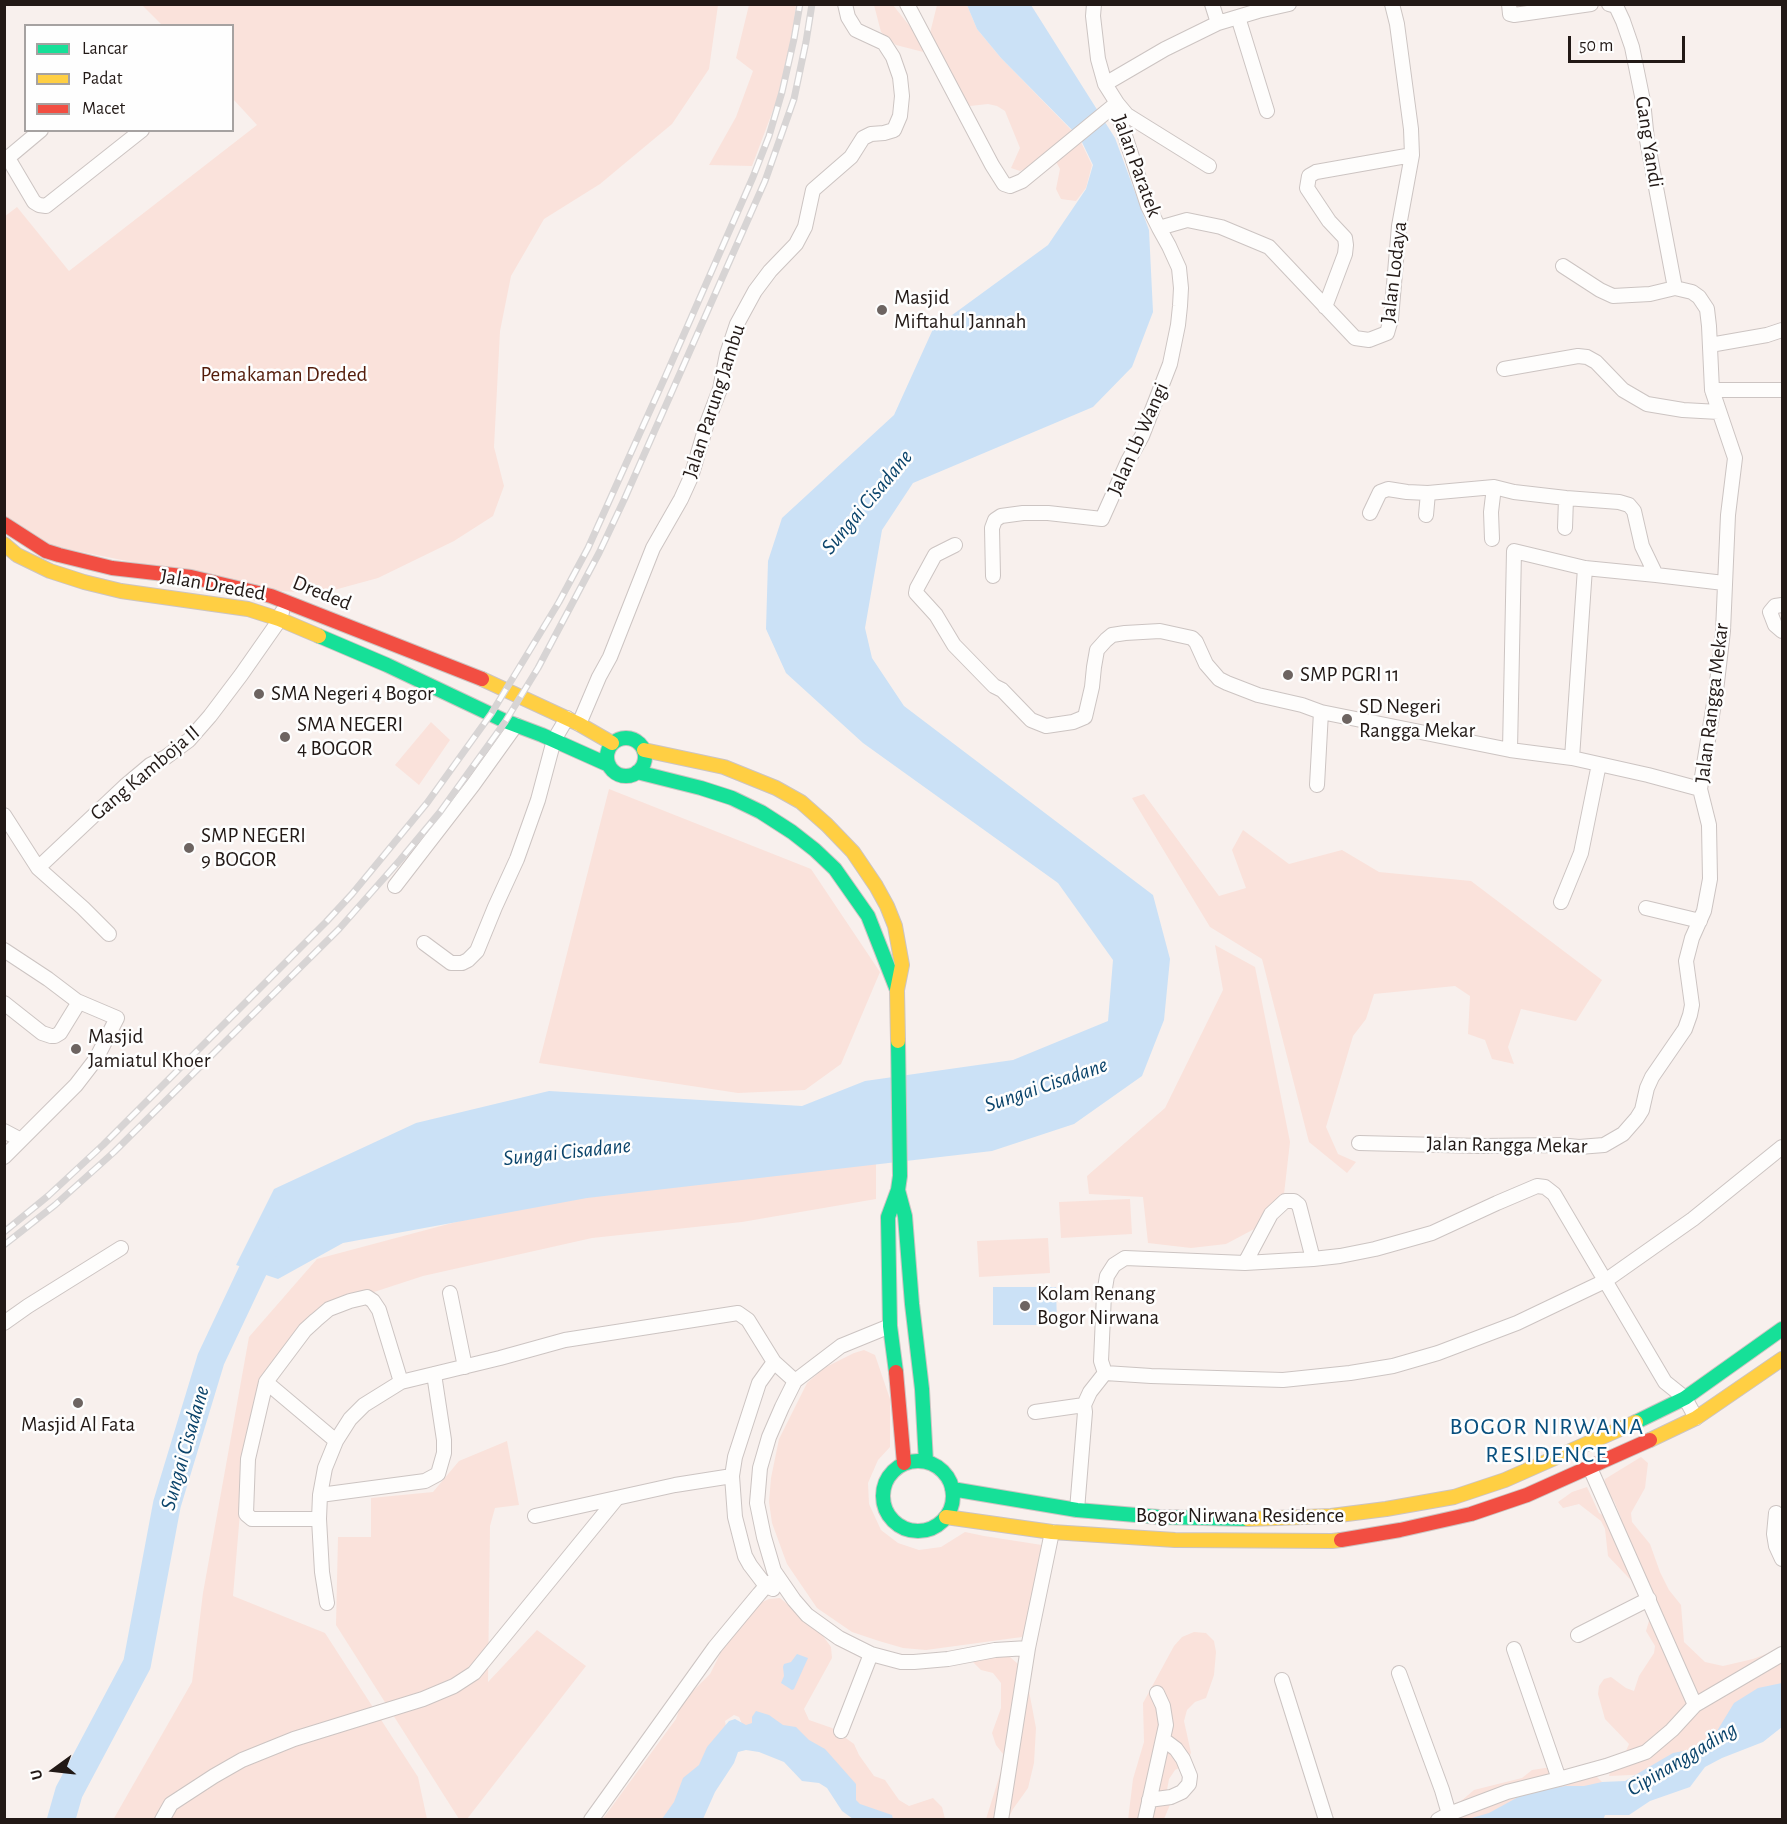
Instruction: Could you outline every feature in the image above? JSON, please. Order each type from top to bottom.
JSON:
[{"type":"street","name":"Jalan Parung Jambu","points":[[573,721],[610,657],[653,548],[691,477],[720,389],[727,354],[737,324],[755,291],[796,244],[805,227],[813,190],[851,158],[863,138],[871,134],[894,130],[900,116],[902,96],[900,77],[893,57],[884,43],[856,30],[848,17],[845,4]]},
{"type":"street","points":[[907,4],[927,46],[937,60],[1004,184],[1010,186],[1022,181],[1116,104]]},
{"type":"street","points":[[1094,4],[1093,16],[1098,59],[1105,84],[1116,104],[1127,115],[1209,166]]},
{"type":"street","points":[[1212,4],[1218,23]]},
{"type":"street","points":[[1105,84],[1218,23],[1257,8],[1288,4]]},
{"type":"street","name":"Jalan Lodaya","points":[[1159,228],[1187,220],[1221,227],[1269,247],[1355,338],[1369,340],[1387,333],[1391,320],[1400,226],[1412,155],[1411,129],[1397,24],[1392,4]]},
{"type":"street","points":[[1509,4],[1510,14],[1514,15],[1591,4]]},
{"type":"street","name":"Gang Yandi","points":[[1610,4],[1616,6],[1632,47],[1675,288]]},
{"type":"street","points":[[1238,17],[1268,111]]},
{"type":"street","name":"Jalan Paratek","points":[[1116,104],[1148,206],[1159,228]]},
{"type":"street","points":[[38,132],[6,160],[39,206],[46,206],[139,132]]},
{"type":"street","points":[[1325,307],[1345,254],[1346,245],[1344,238],[1329,221],[1307,188],[1309,176],[1316,172],[1412,155]]},
{"type":"street","name":"Jalan Lb Wangi","points":[[993,576],[992,528],[995,520],[1001,516],[1023,513],[1048,513],[1102,519],[1142,436],[1170,364],[1180,306],[1179,268],[1159,228]]},
{"type":"street","points":[[1563,266],[1613,296],[1650,294],[1675,288]]},
{"type":"street","name":"Jalan Rangga Mekar","points":[[1359,1143],[1579,1147],[1604,1145],[1623,1134],[1642,1110],[1652,1077],[1688,1022],[1692,1005],[1686,960],[1708,897],[1709,825],[1700,789],[1723,631],[1728,515],[1735,459],[1712,390],[1707,309],[1700,297],[1692,292],[1675,288]]},
{"type":"street","points":[[1710,345],[1767,335],[1782,330]]},
{"type":"street","points":[[1504,369],[1578,356],[1587,357],[1596,362],[1623,390],[1647,404],[1683,410],[1719,412]]},
{"type":"street","points":[[1712,390],[1782,390]]},
{"type":"street","points":[[1370,513],[1377,496],[1385,489],[1428,493],[1494,487],[1514,492],[1619,502],[1629,505],[1635,511],[1642,546],[1656,575]]},
{"type":"street","points":[[1492,539],[1491,512],[1494,487]]},
{"type":"street","points":[[1426,515],[1428,493]]},
{"type":"street","points":[[1565,528],[1566,498]]},
{"type":"street","name":"Dreded","points":[[4,524],[46,550],[59,555],[112,568],[191,578],[271,596],[497,685],[573,721],[612,743]]},
{"type":"street","name":"Jalan Dreded","points":[[4,544],[17,555],[50,571],[84,582],[131,592],[248,609],[279,619],[609,765]]},
{"type":"street","points":[[955,545],[935,555],[916,593],[936,615],[954,645],[994,686],[1002,690],[1031,720],[1046,726],[1083,719],[1087,712],[1097,650],[1112,635],[1160,631],[1181,634],[1195,640],[1206,664],[1219,679],[1258,694],[1321,712],[1510,750],[1572,758],[1700,789]]},
{"type":"street","points":[[1510,750],[1514,551],[1585,568],[1724,583]]},
{"type":"street","points":[[1572,758],[1585,568]]},
{"type":"street","name":"Gang Kamboja II","points":[[38,868],[125,786],[150,765],[166,757],[189,740],[241,675],[276,625],[286,602]]},
{"type":"street","points":[[1782,605],[1775,606],[1770,612],[1775,625],[1782,631]]},
{"type":"street","points":[[1317,785],[1321,712]]},
{"type":"street","points":[[424,943],[451,963],[462,963],[477,951],[517,859],[538,800],[554,740],[573,721]]},
{"type":"street","points":[[395,886],[516,725]]},
{"type":"street","points":[[637,772],[644,763],[644,750],[641,744],[624,737],[612,743],[607,758],[615,772],[624,776],[637,772],[732,798],[761,812],[815,850],[834,869],[868,916],[897,990]]},
{"type":"street","points":[[644,750],[724,767],[776,788],[801,802],[853,852],[876,886],[895,926],[902,965],[897,990],[899,1183],[905,1216],[922,1389],[926,1462]]},
{"type":"street","points":[[1561,902],[1581,853],[1599,764]]},
{"type":"street","points":[[4,815],[38,868],[109,934]]},
{"type":"street","points":[[1646,908],[1700,921]]},
{"type":"street","points":[[4,950],[79,1002],[117,1018],[96,1059],[76,1085],[4,1157]]},
{"type":"street","points":[[4,1003],[37,1029],[56,1036],[79,1002]]},
{"type":"street","points":[[4,1131],[21,1140]]},
{"type":"street","points":[[1105,1372],[1283,1380],[1393,1366],[1438,1353],[1517,1323],[1605,1281],[1693,1219],[1782,1147]]},
{"type":"street","points":[[899,1183],[888,1217],[890,1326],[899,1392],[904,1464]]},
{"type":"street","points":[[1105,1372],[1101,1360],[1107,1276],[1114,1265],[1125,1258],[1245,1263],[1313,1259],[1375,1249],[1432,1233],[1537,1186],[1545,1187],[1554,1194],[1665,1382],[1685,1398],[1696,1418]]},
{"type":"street","points":[[1245,1263],[1270,1214],[1285,1201],[1294,1201],[1299,1205],[1313,1259]]},
{"type":"street","points":[[4,1323],[121,1248]]},
{"type":"street","points":[[450,1293],[465,1367]]},
{"type":"street","points":[[319,1519],[252,1519],[246,1514],[248,1459],[266,1382],[305,1330],[329,1309],[367,1297],[373,1300],[379,1310],[401,1382]]},
{"type":"street","points":[[327,1603],[321,1572],[319,1519],[320,1495],[325,1468],[336,1441],[350,1419],[364,1405],[401,1382],[565,1340],[738,1313],[748,1320],[774,1362],[795,1381]]},
{"type":"street","points":[[890,1326],[841,1346],[795,1381],[769,1437],[760,1468],[757,1503],[774,1571],[807,1615],[839,1638],[871,1654],[902,1662],[914,1662],[1028,1647]]},
{"type":"street","name":"Bogor Nirwana Residence","points":[[952,1489],[1077,1510],[1216,1519],[1331,1516],[1454,1497],[1505,1480],[1628,1426],[1685,1398],[1782,1329]]},
{"type":"street","name":"Bogor Nirwana Residence","points":[[946,1517],[1052,1532],[1174,1540],[1332,1541],[1400,1530],[1471,1515],[1527,1495],[1590,1468],[1696,1418],[1782,1359]]},
{"type":"street","points":[[774,1362],[759,1383],[735,1457],[732,1476],[735,1516],[745,1556],[750,1565],[766,1586],[794,1600]]},
{"type":"street","points":[[1077,1510],[1084,1435],[1084,1405],[1090,1392],[1105,1372]]},
{"type":"street","points":[[320,1495],[425,1481],[438,1474],[444,1453],[444,1440],[434,1374]]},
{"type":"street","points":[[266,1382],[336,1441]]},
{"type":"street","points":[[1035,1412],[1084,1405]]},
{"type":"street","points":[[915,1461],[926,1462],[943,1472],[949,1480],[953,1500],[946,1517],[937,1526],[925,1531],[912,1532],[900,1527],[890,1519],[884,1507],[883,1494],[886,1481],[893,1471],[904,1464],[915,1461]]},
{"type":"street","points":[[1590,1468],[1695,1705]]},
{"type":"street","points":[[535,1516],[675,1485],[732,1476]]},
{"type":"street","points":[[162,1820],[171,1804],[242,1760],[294,1739],[423,1699],[454,1686],[474,1673],[617,1498]]},
{"type":"street","points":[[1776,1513],[1773,1534],[1782,1559]]},
{"type":"street","points":[[1331,1516],[1332,1541]]},
{"type":"street","points":[[1000,1820],[1028,1647],[1052,1532]]},
{"type":"street","points":[[591,1820],[715,1647],[766,1586],[778,1577]]},
{"type":"street","points":[[1578,1635],[1649,1599]]},
{"type":"street","points":[[1514,1649],[1559,1779]]},
{"type":"street","points":[[841,1731],[871,1654]]},
{"type":"street","points":[[1399,1673],[1442,1790],[1443,1817],[1508,1792],[1606,1766],[1646,1752],[1672,1730],[1695,1705],[1782,1654]]},
{"type":"street","points":[[1282,1680],[1326,1820]]},
{"type":"street","points":[[1145,1820],[1164,1740],[1166,1717],[1157,1693]]},
{"type":"street","points":[[1149,1800],[1171,1797],[1182,1792],[1190,1784],[1190,1776],[1183,1759],[1176,1749],[1164,1740]]},
{"type":"green space","name":"Pemakaman Dreded","points":[[142,5],[718,5],[709,69],[672,124],[600,184],[544,219],[511,276],[500,331],[494,447],[504,486],[493,516],[454,541],[378,578],[323,593],[277,591],[47,545],[5,520],[4,217],[17,207],[69,271],[257,125],[234,100],[234,24],[161,24]]},
{"type":"green space","points":[[749,5],[796,5],[787,73],[752,166],[709,165],[736,117],[753,71],[736,58]]},
{"type":"green space","points":[[874,5],[893,5],[912,29],[920,35],[929,37],[937,5],[967,5],[977,29],[1001,58],[1079,138],[1092,165],[1086,188],[1076,201],[1061,199],[1056,189],[1060,169],[1055,160],[1047,160],[1020,171],[1011,168],[1020,148],[1005,111],[988,104],[970,106],[966,104],[935,55],[896,45],[881,32]]},
{"type":"green space","points":[[431,722],[450,740],[419,785],[395,765]]},
{"type":"green space","points":[[609,789],[811,869],[880,972],[841,1064],[805,1090],[738,1093],[539,1063]]},
{"type":"green space","points":[[1144,794],[1219,896],[1246,888],[1232,850],[1243,830],[1289,864],[1342,850],[1379,872],[1471,881],[1602,980],[1576,1021],[1521,1009],[1508,1047],[1514,1064],[1492,1059],[1485,1040],[1468,1034],[1470,996],[1455,986],[1374,994],[1366,1019],[1353,1036],[1326,1127],[1338,1154],[1356,1162],[1347,1173],[1309,1142],[1262,959],[1210,927],[1132,798]]},
{"type":"green space","points":[[1215,945],[1255,967],[1290,1142],[1284,1194],[1258,1227],[1226,1244],[1191,1248],[1148,1243],[1143,1197],[1089,1194],[1087,1176],[1165,1108],[1223,990]]},
{"type":"green space","points":[[876,1161],[876,1199],[742,1222],[592,1238],[423,1276],[319,1310],[257,1388],[243,1477],[233,1596],[325,1633],[418,1777],[427,1819],[113,1820],[192,1682],[203,1593],[249,1337],[317,1259],[516,1206]]},
{"type":"green space","points":[[1130,1199],[1132,1234],[1061,1238],[1059,1202]]},
{"type":"green space","points":[[1048,1238],[1050,1273],[979,1277],[977,1241]]},
{"type":"green space","points":[[864,1350],[875,1355],[890,1399],[890,1447],[878,1460],[868,1483],[869,1504],[881,1530],[898,1543],[919,1550],[941,1547],[965,1532],[1042,1545],[1041,1564],[1026,1632],[1022,1637],[926,1650],[903,1648],[879,1641],[852,1632],[817,1608],[787,1564],[772,1523],[769,1502],[779,1439],[807,1383],[824,1368]]},
{"type":"green space","points":[[507,1441],[519,1505],[495,1508],[490,1526],[488,1682],[537,1630],[586,1666],[467,1819],[459,1819],[336,1625],[338,1537],[371,1537],[371,1498],[433,1492],[459,1461]]},
{"type":"green space","points":[[1641,1457],[1648,1463],[1645,1488],[1631,1513],[1632,1522],[1650,1544],[1669,1590],[1681,1605],[1684,1642],[1705,1662],[1723,1666],[1753,1659],[1782,1648],[1782,1688],[1735,1730],[1653,1774],[1609,1776],[1613,1760],[1626,1751],[1629,1744],[1605,1719],[1598,1694],[1599,1686],[1604,1679],[1611,1677],[1634,1691],[1639,1676],[1654,1653],[1655,1646],[1646,1631],[1651,1614],[1646,1596],[1608,1556],[1605,1529],[1601,1521],[1579,1504],[1563,1508],[1558,1502],[1572,1492],[1587,1487],[1599,1513],[1614,1521],[1621,1518],[1614,1501],[1603,1488],[1605,1479]]},
{"type":"green space","points":[[780,1598],[818,1629],[831,1647],[832,1658],[804,1709],[809,1720],[832,1728],[854,1744],[874,1776],[885,1780],[899,1800],[909,1806],[933,1798],[942,1807],[945,1819],[890,1819],[853,1805],[744,1728],[739,1717],[734,1715],[725,1721],[726,1727],[668,1819],[602,1820],[676,1719],[682,1702],[710,1674],[725,1644],[755,1605],[769,1599]]},
{"type":"green space","points":[[1194,1632],[1206,1633],[1214,1641],[1216,1652],[1214,1675],[1206,1698],[1195,1702],[1187,1710],[1184,1721],[1191,1753],[1185,1765],[1175,1770],[1169,1779],[1167,1790],[1172,1800],[1164,1819],[1128,1820],[1133,1779],[1144,1742],[1143,1703],[1174,1646],[1182,1637]]},
{"type":"green space","points":[[998,1654],[1010,1657],[1025,1670],[1036,1728],[1034,1763],[1028,1788],[1008,1819],[986,1819],[1002,1768],[1003,1754],[996,1745],[992,1733],[1001,1708],[1001,1683],[993,1673],[981,1670],[972,1661]]},
{"type":"green space","points":[[1545,1768],[1582,1770],[1594,1774],[1602,1782],[1583,1794],[1493,1819],[1426,1820],[1454,1807],[1474,1790],[1522,1778],[1532,1770]]},
{"type":"water","points":[[967,5],[1031,5],[1115,138],[1149,230],[1153,312],[1132,367],[1093,407],[913,483],[882,530],[865,628],[872,658],[904,706],[1153,895],[1170,959],[1164,1020],[1142,1076],[1074,1124],[992,1151],[587,1198],[343,1243],[278,1279],[236,1265],[274,1189],[416,1123],[549,1091],[802,1106],[865,1081],[1013,1060],[1108,1021],[1113,960],[1058,883],[863,743],[786,673],[766,629],[768,561],[782,518],[894,415],[933,329],[1048,245],[1086,189],[1093,165],[1080,138],[1001,58],[977,29]]},
{"type":"water","name":"Kolam Renang Bogor Nirwana","points":[[993,1287],[1056,1287],[1057,1325],[993,1325]]},
{"type":"water","points":[[797,1654],[808,1658],[792,1690],[781,1683],[784,1676],[783,1667]]},
{"type":"water","name":"Cipinanggading","points":[[1782,1683],[1782,1727],[1763,1742],[1705,1767],[1690,1787],[1650,1801],[1629,1815],[1605,1815],[1603,1820],[1465,1820],[1489,1813],[1520,1796],[1541,1790],[1625,1781],[1673,1753],[1699,1748],[1717,1731],[1734,1703],[1758,1688]]},
{"type":"water","points":[[756,1711],[769,1715],[783,1725],[796,1727],[809,1740],[825,1749],[856,1784],[856,1800],[860,1804],[892,1815],[893,1819],[853,1819],[842,1811],[827,1788],[819,1783],[802,1781],[784,1762],[759,1752],[746,1750],[738,1752],[734,1763],[715,1792],[703,1819],[662,1819],[674,1802],[683,1778],[699,1765],[707,1747],[729,1721],[735,1719],[746,1725],[752,1723],[752,1717]]},
{"type":"waterway","name":"Sungai Cisadane","points":[[61,1820],[69,1792],[137,1664],[167,1504],[211,1359],[263,1249],[274,1241]]},
{"type":"railway","points":[[4,1232],[48,1196],[103,1145],[326,922],[427,803],[491,714],[559,602],[588,548],[753,177],[769,136],[782,92],[800,4]]},
{"type":"railway","points":[[4,1245],[55,1205],[114,1152],[339,929],[440,812],[505,722],[538,668],[599,553],[765,181],[794,99],[812,4]]},
{"type":"traffic: fast","points":[[319,636],[387,665],[505,721],[609,765]]},
{"type":"traffic: fast","points":[[626,738],[640,743],[645,757],[640,771],[626,776],[612,771],[607,757],[612,743],[626,738]]},
{"type":"traffic: fast","points":[[637,772],[732,798],[761,812],[815,850],[835,869],[868,916],[897,990]]},
{"type":"traffic: fast","points":[[896,1372],[890,1326],[888,1217],[898,1190],[900,1176],[898,1041]]},
{"type":"traffic: fast","points":[[898,1190],[905,1216],[922,1389],[926,1462]]},
{"type":"traffic: fast","points":[[1636,1422],[1685,1398],[1782,1329]]},
{"type":"traffic: fast","points":[[918,1461],[931,1464],[943,1471],[950,1483],[953,1496],[950,1509],[943,1521],[931,1528],[918,1531],[905,1528],[893,1521],[886,1509],[883,1496],[886,1483],[893,1471],[905,1464],[918,1461]]},
{"type":"traffic: fast","points":[[952,1489],[1077,1510],[1159,1517],[1248,1519]]},
{"type":"traffic: slow","points":[[4,544],[17,555],[50,571],[84,582],[121,591],[248,609],[319,636]]},
{"type":"traffic: slow","points":[[482,679],[579,724],[612,743]]},
{"type":"traffic: slow","points":[[644,750],[724,767],[776,788],[801,802],[853,852],[876,886],[895,926],[902,965],[897,990],[898,1041]]},
{"type":"traffic: slow","points":[[1650,1440],[1696,1418],[1782,1359]]},
{"type":"traffic: slow","points":[[1248,1519],[1331,1516],[1454,1497],[1505,1480],[1636,1422]]},
{"type":"traffic: slow","points":[[946,1517],[1052,1532],[1175,1540],[1341,1540]]},
{"type":"traffic: jam","points":[[4,524],[46,551],[59,555],[112,568],[191,577],[271,596],[482,679]]},
{"type":"traffic: jam","points":[[896,1372],[904,1463]]},
{"type":"traffic: jam","points":[[1341,1540],[1471,1514],[1527,1495],[1650,1440]]},
{"type":"place","name":"Masjid Miftahul Jannah","points":[[882,310]]},
{"type":"place","name":"SMP PGRI 11","points":[[1288,675]]},
{"type":"place","name":"SMA Negeri 4 Bogor","points":[[259,694]]},
{"type":"place","name":"SD Negeri Rangga Mekar","points":[[1347,719]]},
{"type":"place","name":"SMA NEGERI 4 BOGOR","points":[[285,737]]},
{"type":"place","name":"SMP NEGERI 9 BOGOR","points":[[189,848]]},
{"type":"place","name":"Masjid Jamiatul Khoer","points":[[76,1049]]},
{"type":"place","name":"Kolam Renang Bogor Nirwana","points":[[1025,1306]]},
{"type":"place","name":"Masjid Al Fata","points":[[78,1403]]},
{"type":"district","name":"BOGOR NIRWANA RESIDENCE","points":[[1547,1441]]}]
